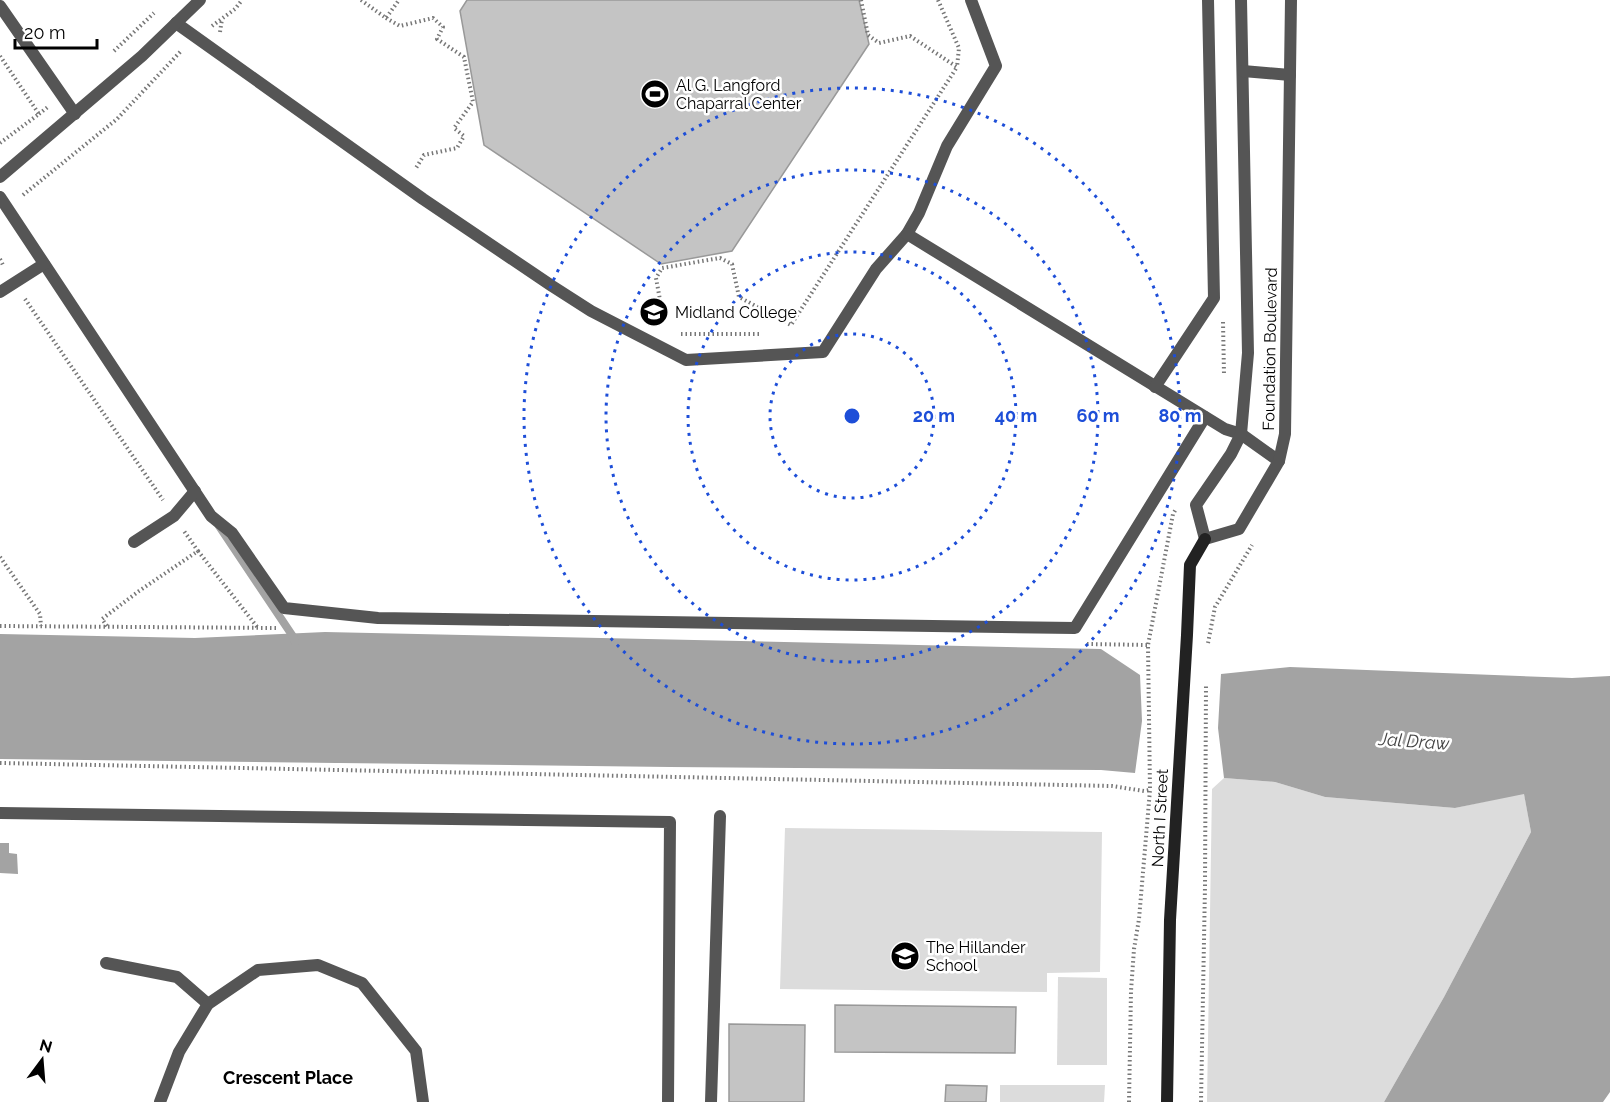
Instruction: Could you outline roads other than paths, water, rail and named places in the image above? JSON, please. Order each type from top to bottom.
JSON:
[{"type":"street","points":[[0,177],[142,56],[200,0]]},
{"type":"street","points":[[176,23],[423,199],[552,286],[591,311],[686,360],[823,352],[876,269],[907,234],[919,213],[947,146],[996,66],[971,0]]},
{"type":"street","points":[[1155,387],[1214,297],[1208,0]]},
{"type":"street","name":"Foundation Boulevard","points":[[1241,0],[1248,353],[1241,434],[1231,454],[1196,505],[1204,539],[1239,529],[1280,461],[1285,434],[1291,0]]},
{"type":"street","points":[[0,6],[75,114]]},
{"type":"street","points":[[1243,71],[1290,75]]},
{"type":"street","points":[[0,197],[212,516],[232,533],[284,608],[378,618],[1075,628],[1205,417]]},
{"type":"street","points":[[907,234],[1225,429],[1241,434],[1280,461]]},
{"type":"street","points":[[0,292],[44,264]]},
{"type":"street","points":[[134,542],[174,516],[195,491]]},
{"type":"street","name":"North I Street","points":[[1167,1102],[1170,920],[1190,565],[1204,539]]},
{"type":"street","points":[[0,813],[670,822],[668,1102]]},
{"type":"street","points":[[711,1102],[720,816]]},
{"type":"street","points":[[106,963],[177,977],[208,1004]]},
{"type":"street","points":[[160,1102],[179,1052],[208,1004],[258,970],[318,965],[362,983],[416,1051],[423,1102]]},
{"type":"water","points":[[325,632],[1101,649],[1140,675],[1142,721],[1135,773],[1101,770],[0,759],[0,634],[195,638]]},
{"type":"water","name":"Jal Draw","points":[[1290,667],[1572,678],[1610,676],[1610,1092],[1603,1102],[1384,1102],[1444,997],[1531,832],[1524,794],[1455,808],[1325,797],[1275,782],[1224,778],[1218,728],[1221,674]]},
{"type":"water","points":[[0,843],[9,843],[9,853],[17,854],[18,874],[0,873]]},
{"type":"waterway","points":[[219,526],[294,638],[295,643]]},
{"type":"place","name":"Al G. Langford Chaparral Center","points":[[655,94]]},
{"type":"place","name":"Midland College","points":[[654,312]]},
{"type":"place","name":"The Hillander School","points":[[905,956]]},
{"type":"district","name":"Crescent Place","points":[[288,1077]]}]
